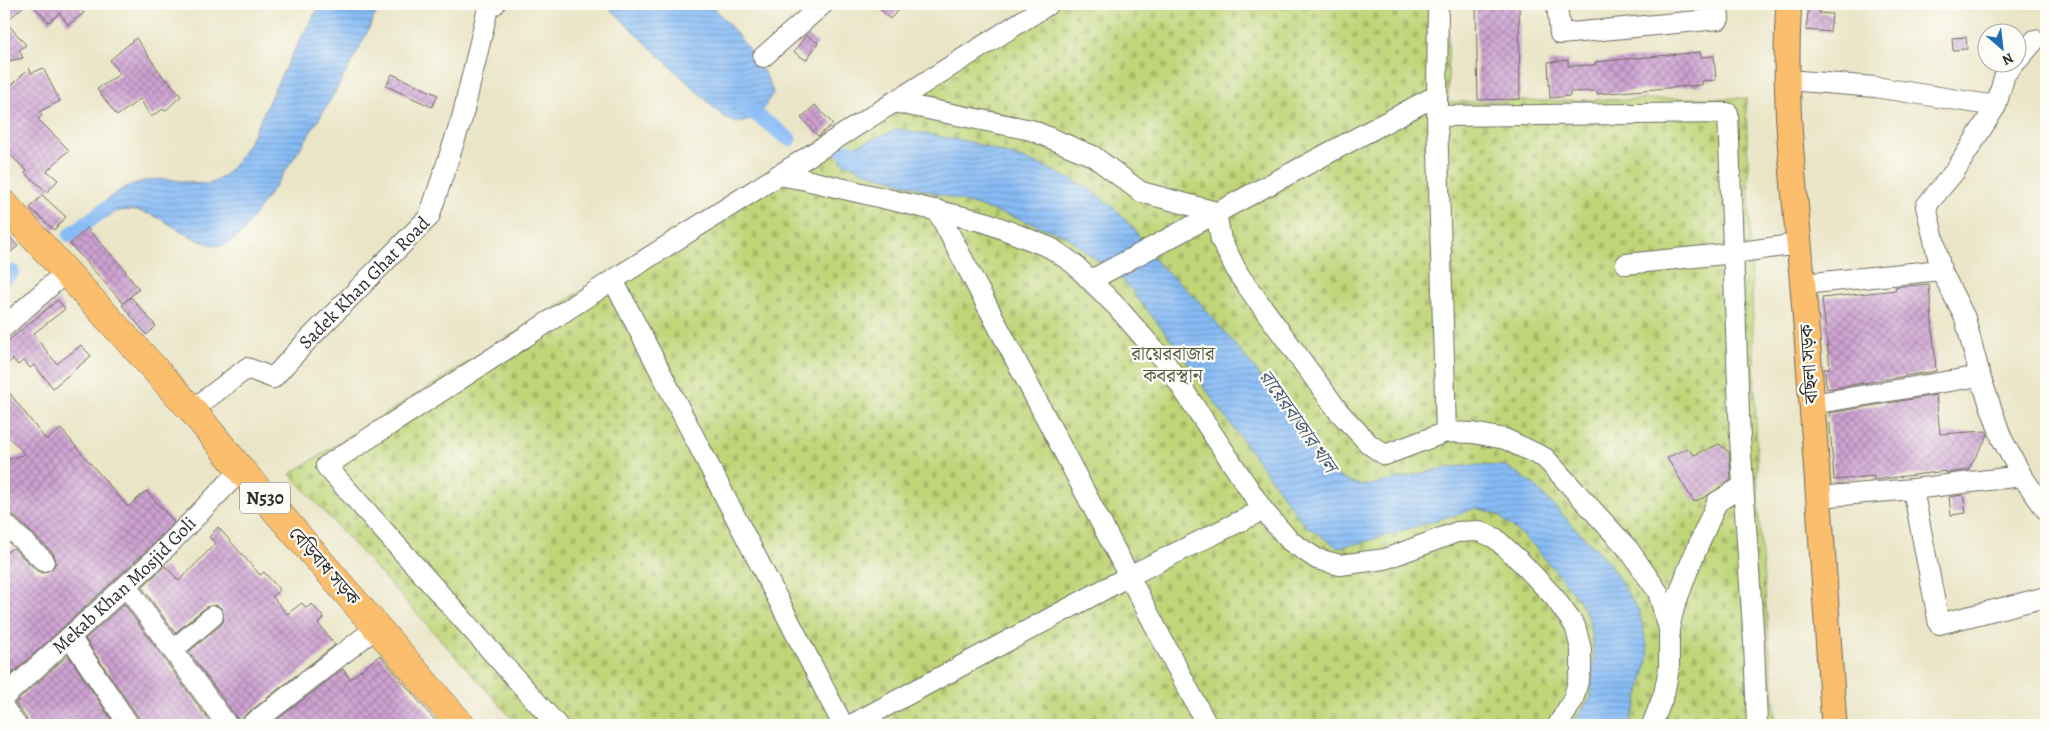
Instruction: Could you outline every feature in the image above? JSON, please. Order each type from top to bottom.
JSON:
[{"type":"highway","name":"N530","points":[[4,204],[66,272]]},
{"type":"highway","name":"বেড়িবাধ সড়ক","points":[[66,272],[192,410],[241,470],[461,725]]},
{"type":"main road","name":"বছিলা সড়ক","points":[[1789,4],[1786,50],[1798,244],[1803,284],[1819,497],[1834,725]]},
{"type":"street","name":"Sadek Khan Ghat Road","points":[[192,410],[247,368],[273,378],[429,217],[462,118],[488,8],[495,4]]},
{"type":"street","points":[[763,57],[823,4]]},
{"type":"street","points":[[557,725],[326,466],[613,280],[1050,4]]},
{"type":"street","points":[[1438,4],[1437,116],[1446,432]]},
{"type":"street","points":[[1558,4],[1560,34],[1719,19],[1718,4]]},
{"type":"street","points":[[2028,47],[2034,40]]},
{"type":"street","points":[[2007,72],[1996,106],[1955,172],[1926,206],[1941,270],[1965,318],[1980,376],[2002,439],[2022,476],[2046,510]]},
{"type":"street","points":[[1788,80],[1875,88],[1996,106]]},
{"type":"street","points":[[1091,280],[1437,95]]},
{"type":"street","points":[[893,102],[1031,130],[1093,156],[1141,192],[1216,212]]},
{"type":"street","points":[[1437,116],[1728,113],[1743,486],[1754,643],[1757,725]]},
{"type":"street","points":[[778,175],[985,222],[1051,248],[1074,264],[1091,280],[1164,362],[1263,510],[1290,541],[1317,559],[1340,566],[1385,559],[1457,532],[1479,531],[1495,538],[1554,597],[1575,626],[1581,649],[1581,670],[1573,700],[1558,725]]},
{"type":"street","points":[[937,210],[1208,725]]},
{"type":"street","points":[[1216,212],[1221,240],[1238,275],[1340,412],[1369,444],[1385,455],[1446,432],[1473,432],[1505,439],[1545,458],[1629,550],[1658,592],[1669,629]]},
{"type":"street","points":[[1626,264],[1734,253],[1798,244]]},
{"type":"street","points":[[1803,284],[1941,270]]},
{"type":"street","points":[[4,327],[66,272]]},
{"type":"street","points":[[613,280],[843,725]]},
{"type":"street","points":[[1812,404],[1980,376]]},
{"type":"street","name":"Mekab Khan Mosjid Goli","points":[[4,697],[152,562],[241,470]]},
{"type":"street","points":[[1819,497],[1913,489],[2022,476]]},
{"type":"street","points":[[1652,725],[1664,694],[1669,668],[1669,629],[1674,608],[1689,567],[1717,502],[1743,486]]},
{"type":"street","points":[[1913,489],[1940,624],[2046,597]]},
{"type":"street","points":[[851,725],[1129,576],[1263,510]]},
{"type":"street","points":[[4,523],[44,561]]},
{"type":"street","points":[[126,586],[227,725]]},
{"type":"street","points":[[173,650],[212,616]]},
{"type":"street","points":[[251,725],[377,627]]},
{"type":"street","points":[[70,637],[129,725]]},
{"type":"street","points":[[4,708],[16,725]]},
{"type":"green space","name":"রায়েরবাজার কবরস্থান","points":[[1039,4],[1448,4],[1448,102],[1746,98],[1759,522],[1776,725],[518,725],[290,474]]},
{"type":"water","points":[[321,4],[380,4],[335,93],[281,178],[242,232],[226,244],[214,245],[204,243],[146,213],[129,210],[120,211],[100,221],[88,222],[88,219],[108,199],[129,186],[141,182],[166,179],[200,184],[209,183],[218,180],[227,172],[245,149],[277,84]]},
{"type":"water","points":[[605,4],[711,4],[755,59],[769,82],[773,93],[760,113],[749,120],[734,122],[726,119]]},
{"type":"water","points":[[899,129],[970,142],[1041,165],[1088,188],[1114,208],[1134,229],[1157,263],[1196,298],[1255,369],[1323,466],[1346,481],[1366,486],[1445,468],[1480,465],[1506,466],[1533,484],[1608,562],[1639,611],[1649,656],[1636,707],[1629,725],[1572,725],[1591,697],[1594,654],[1589,619],[1577,597],[1534,546],[1497,514],[1477,508],[1361,543],[1337,547],[1303,523],[1173,342],[1123,280],[1066,236],[1020,219],[860,170],[840,160],[848,149]]},
{"type":"building","points":[[9,4],[26,4],[6,22],[26,45],[19,50],[23,58],[4,62],[4,8]]},
{"type":"building","points":[[32,4],[77,4],[84,13],[68,25],[60,13],[49,22]]},
{"type":"building","points":[[876,4],[905,4],[890,19]]},
{"type":"building","points":[[1476,4],[1519,4],[1520,99],[1478,100]]},
{"type":"building","points":[[1809,4],[1820,4],[1819,13],[1832,14],[1830,32],[1806,30]]},
{"type":"building","points":[[806,35],[818,43],[806,60],[794,52]]},
{"type":"building","points":[[1966,37],[1967,49],[1953,50],[1952,38]]},
{"type":"building","points":[[136,38],[166,81],[168,80],[181,96],[165,111],[163,109],[151,117],[140,99],[117,116],[97,89],[120,74],[110,60]]},
{"type":"building","points":[[1700,52],[1701,57],[1714,56],[1716,80],[1702,81],[1702,85],[1597,94],[1597,91],[1570,92],[1570,96],[1550,98],[1548,62],[1568,60],[1568,66],[1595,65],[1595,62]]},
{"type":"building","points":[[29,68],[32,73],[43,68],[60,101],[39,112],[42,115],[38,119],[69,150],[47,171],[58,180],[47,192],[25,173],[27,171],[4,149],[4,93]]},
{"type":"building","points":[[392,74],[438,95],[432,107],[386,86]]},
{"type":"building","points":[[815,105],[833,124],[818,136],[801,118]]},
{"type":"building","points":[[42,195],[66,217],[54,230],[30,208]]},
{"type":"building","points":[[87,228],[126,271],[139,289],[123,303],[70,244]]},
{"type":"building","points":[[4,230],[18,246],[4,258]]},
{"type":"building","points":[[1929,284],[1936,371],[1827,389],[1824,369],[1830,368],[1822,298],[1896,290],[1895,287]]},
{"type":"building","points":[[131,297],[156,326],[147,335],[122,305]]},
{"type":"building","points":[[58,300],[65,309],[33,334],[57,364],[81,345],[91,356],[53,388],[34,365],[30,368],[24,360],[18,365],[13,359],[4,367],[4,344]]},
{"type":"building","points":[[4,386],[46,440],[61,429],[128,507],[146,491],[174,522],[144,553],[4,681],[4,554],[13,548],[36,570],[42,573],[52,569],[56,563],[52,552],[12,514],[4,511],[4,461],[25,454],[4,432]]},
{"type":"building","points":[[1936,395],[1940,434],[1986,431],[1988,435],[1968,470],[1874,480],[1874,476],[1834,480],[1829,413]]},
{"type":"building","points":[[1719,444],[1729,452],[1731,480],[1694,502],[1667,458],[1687,448],[1694,455]]},
{"type":"building","points":[[1963,495],[1966,513],[1951,515],[1949,497]]},
{"type":"building","points":[[218,527],[260,575],[264,572],[280,590],[272,596],[287,614],[302,603],[306,608],[312,604],[324,618],[318,623],[335,645],[244,716],[239,725],[237,718],[189,652],[221,625],[224,620],[222,609],[217,605],[206,607],[175,633],[142,587],[165,566],[179,581],[216,543],[209,537]]},
{"type":"building","points":[[124,604],[212,725],[141,725],[139,718],[85,639]]},
{"type":"building","points":[[68,655],[115,725],[28,725],[26,718],[15,703]]},
{"type":"building","points":[[380,655],[439,725],[270,725],[343,669],[350,679]]},
{"type":"waterway","points":[[741,103],[789,139]]},
{"type":"waterway","name":"রায়েরবাজার খাল","points":[[840,149],[865,155]]},
{"type":"waterway","points":[[70,235],[105,209]]},
{"type":"waterway","points":[[4,278],[12,272]]}]
